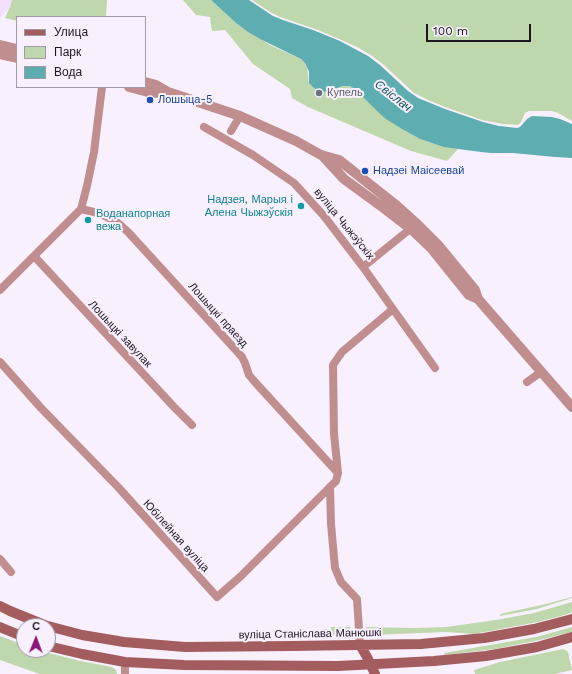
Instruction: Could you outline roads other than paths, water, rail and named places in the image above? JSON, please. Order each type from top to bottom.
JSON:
[{"type":"main road","name":"вуліца Станіслава Манюшкі","points":[[0,606],[29,618]]},
{"type":"main road","name":"вуліца Станіслава Манюшкі","points":[[56,628],[82,635],[124,642],[185,646],[421,644],[484,638],[534,629],[572,619]]},
{"type":"main road","points":[[0,627],[16,634]]},
{"type":"main road","points":[[56,648],[125,662],[184,665],[338,666],[373,669],[486,656],[538,647],[572,637]]},
{"type":"main road","points":[[360,645],[373,669]]},
{"type":"main road","points":[[338,666],[350,668],[359,674]]},
{"type":"street","points":[[0,46],[16,49]]},
{"type":"street","points":[[0,54],[16,58]]},
{"type":"street","points":[[146,82],[156,85],[168,92],[240,116],[321,154],[339,160],[397,206],[414,226],[438,245],[475,290],[478,298],[572,407]]},
{"type":"street","points":[[0,290],[81,209],[94,152],[102,88]]},
{"type":"street","points":[[133,88],[152,93],[168,92]]},
{"type":"street","points":[[231,131],[240,116]]},
{"type":"street","name":"вуліца Чыжэўскіх","points":[[204,127],[253,155],[294,183],[324,216],[363,267],[435,368]]},
{"type":"street","name":"Лошыцкі праезд","points":[[81,209],[107,217],[118,223],[128,232],[242,357],[249,374],[254,381],[338,473]]},
{"type":"street","points":[[363,267],[414,226]]},
{"type":"street","name":"Лошыцкі завулак","points":[[34,256],[174,408],[192,425]]},
{"type":"street","points":[[338,473],[334,434],[333,365],[342,352],[393,309]]},
{"type":"street","name":"Юбілейная вуліца","points":[[0,362],[41,408],[118,487],[217,597],[336,481],[338,473]]},
{"type":"street","points":[[527,382],[541,372]]},
{"type":"street","points":[[330,487],[331,524],[335,568],[341,582],[357,599],[360,645]]},
{"type":"street","points":[[0,559],[11,572]]},
{"type":"street","points":[[125,662],[125,674]]},
{"type":"water","name":"Свіслач","points":[[211,0],[249,0],[273,16],[340,41],[368,56],[418,98],[445,109],[499,126],[517,128],[532,116],[552,117],[572,124],[572,158],[473,151],[444,147],[420,139],[386,119],[350,86],[342,86],[331,91],[318,91],[309,83],[309,72],[305,63],[301,59],[248,32]]},
{"type":"place","name":"Купель","points":[[319,93]]},
{"type":"place","name":"Лошыца-5","points":[[150,100]]},
{"type":"place","name":"Надзеі Маісеевай","points":[[365,171]]},
{"type":"place","name":"Надзея, Марыя і Алена Чыжэўскія","points":[[301,206]]},
{"type":"place","name":"Воданапорная вежа","points":[[88,220]]}]
